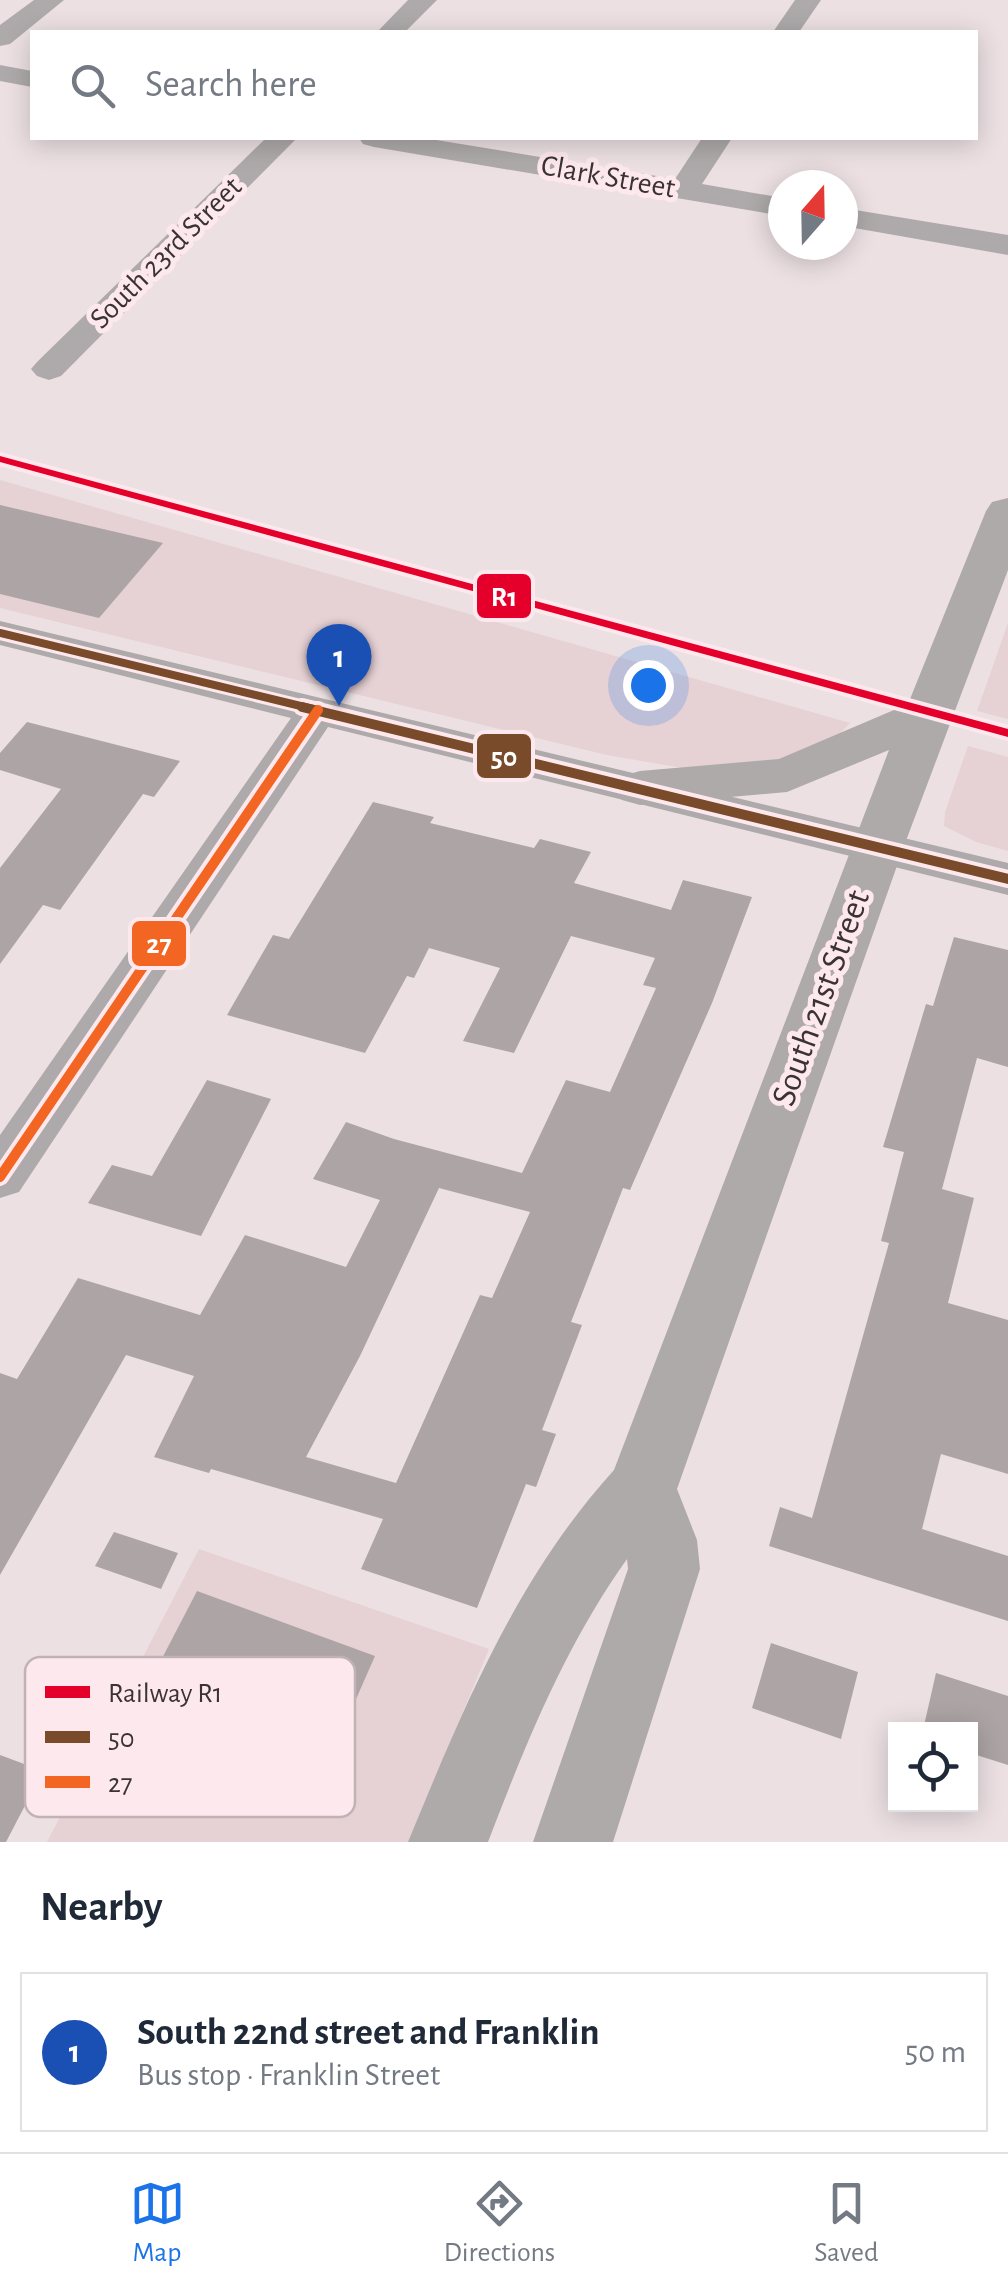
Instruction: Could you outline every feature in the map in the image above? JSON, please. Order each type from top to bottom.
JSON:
[{"type":"main road","name":"South 21st Street","points":[[448,1842],[548,1616],[590,1549],[642,1489],[877,846],[1008,511]]},
{"type":"main road","points":[[640,788],[787,776],[931,713]]},
{"type":"main road","points":[[573,1842],[664,1569],[661,1540],[642,1489]]},
{"type":"street","points":[[0,38],[50,0]]},
{"type":"street","points":[[392,30],[424,0]]},
{"type":"street","points":[[787,30],[808,0]]},
{"type":"street","points":[[0,73],[30,78]]},
{"type":"street","name":"South 23rd Street","points":[[49,370],[280,140]]},
{"type":"street","name":"Clark Street","points":[[386,140],[768,204]]},
{"type":"street","points":[[682,190],[716,140]]},
{"type":"street","points":[[858,220],[1008,245]]},
{"type":"street","points":[[0,633],[1008,878]]},
{"type":"street","points":[[0,1178],[318,710]]},
{"type":"shaded area","points":[[0,480],[850,723],[833,741],[767,766],[688,769],[607,755],[0,608]]},
{"type":"shaded area","points":[[1008,623],[1008,719],[977,711]]},
{"type":"shaded area","points":[[968,746],[1008,757],[1008,851],[976,842],[944,826],[945,812]]},
{"type":"shaded area","points":[[199,1549],[489,1649],[409,1842],[47,1842],[60,1817],[355,1817],[355,1657],[143,1657]]},
{"type":"building","points":[[0,505],[163,543],[99,618],[0,594]]},
{"type":"building","points":[[27,722],[180,761],[154,797],[143,794],[60,910],[43,905],[0,964],[0,868],[61,789],[0,770],[0,753]]},
{"type":"building","points":[[373,802],[434,817],[430,823],[534,848],[540,839],[591,852],[574,883],[671,910],[683,880],[752,897],[712,1003],[630,1190],[623,1188],[571,1322],[582,1325],[542,1430],[556,1434],[536,1487],[526,1484],[477,1608],[361,1569],[383,1519],[211,1469],[209,1473],[154,1457],[194,1376],[126,1355],[0,1575],[0,1373],[17,1379],[78,1278],[200,1315],[245,1235],[346,1267],[380,1200],[313,1179],[346,1122],[522,1173],[566,1080],[610,1092],[656,988],[643,985],[655,958],[571,936],[514,1053],[463,1041],[500,968],[429,948],[414,978],[407,976],[365,1053],[227,1015],[273,935],[289,939]],"holes":[[[439,1188],[530,1212],[492,1298],[480,1295],[396,1483],[306,1457],[360,1356]]]},
{"type":"building","points":[[954,937],[1008,950],[1008,1067],[977,1058],[942,1189],[974,1198],[948,1303],[1008,1320],[1008,1474],[941,1454],[922,1529],[1008,1556],[1008,1621],[769,1546],[780,1507],[812,1518],[889,1243],[881,1241],[904,1152],[883,1147],[926,1004],[933,1006]]},
{"type":"building","points":[[207,1080],[271,1099],[201,1236],[88,1203],[112,1165],[152,1176]]},
{"type":"building","points":[[114,1532],[178,1553],[161,1589],[95,1566]]},
{"type":"building","points":[[197,1591],[375,1656],[355,1701],[355,1657],[163,1657]]},
{"type":"building","points":[[771,1643],[858,1672],[841,1739],[752,1708]]},
{"type":"building","points":[[936,1673],[1008,1696],[1008,1765],[978,1756],[978,1722],[925,1722]]},
{"type":"building","points":[[0,1755],[25,1764],[25,1806],[6,1842],[0,1842]]},
{"type":"rail line","name":"R1","points":[[0,459],[1008,733]]},
{"type":"transit line","name":"50","points":[[0,633],[1008,879]]},
{"type":"transit line","name":"27","points":[[0,1177],[318,710]]},
{"type":"place","name":"South 22nd street and Franklin","points":[[339,706]]}]
